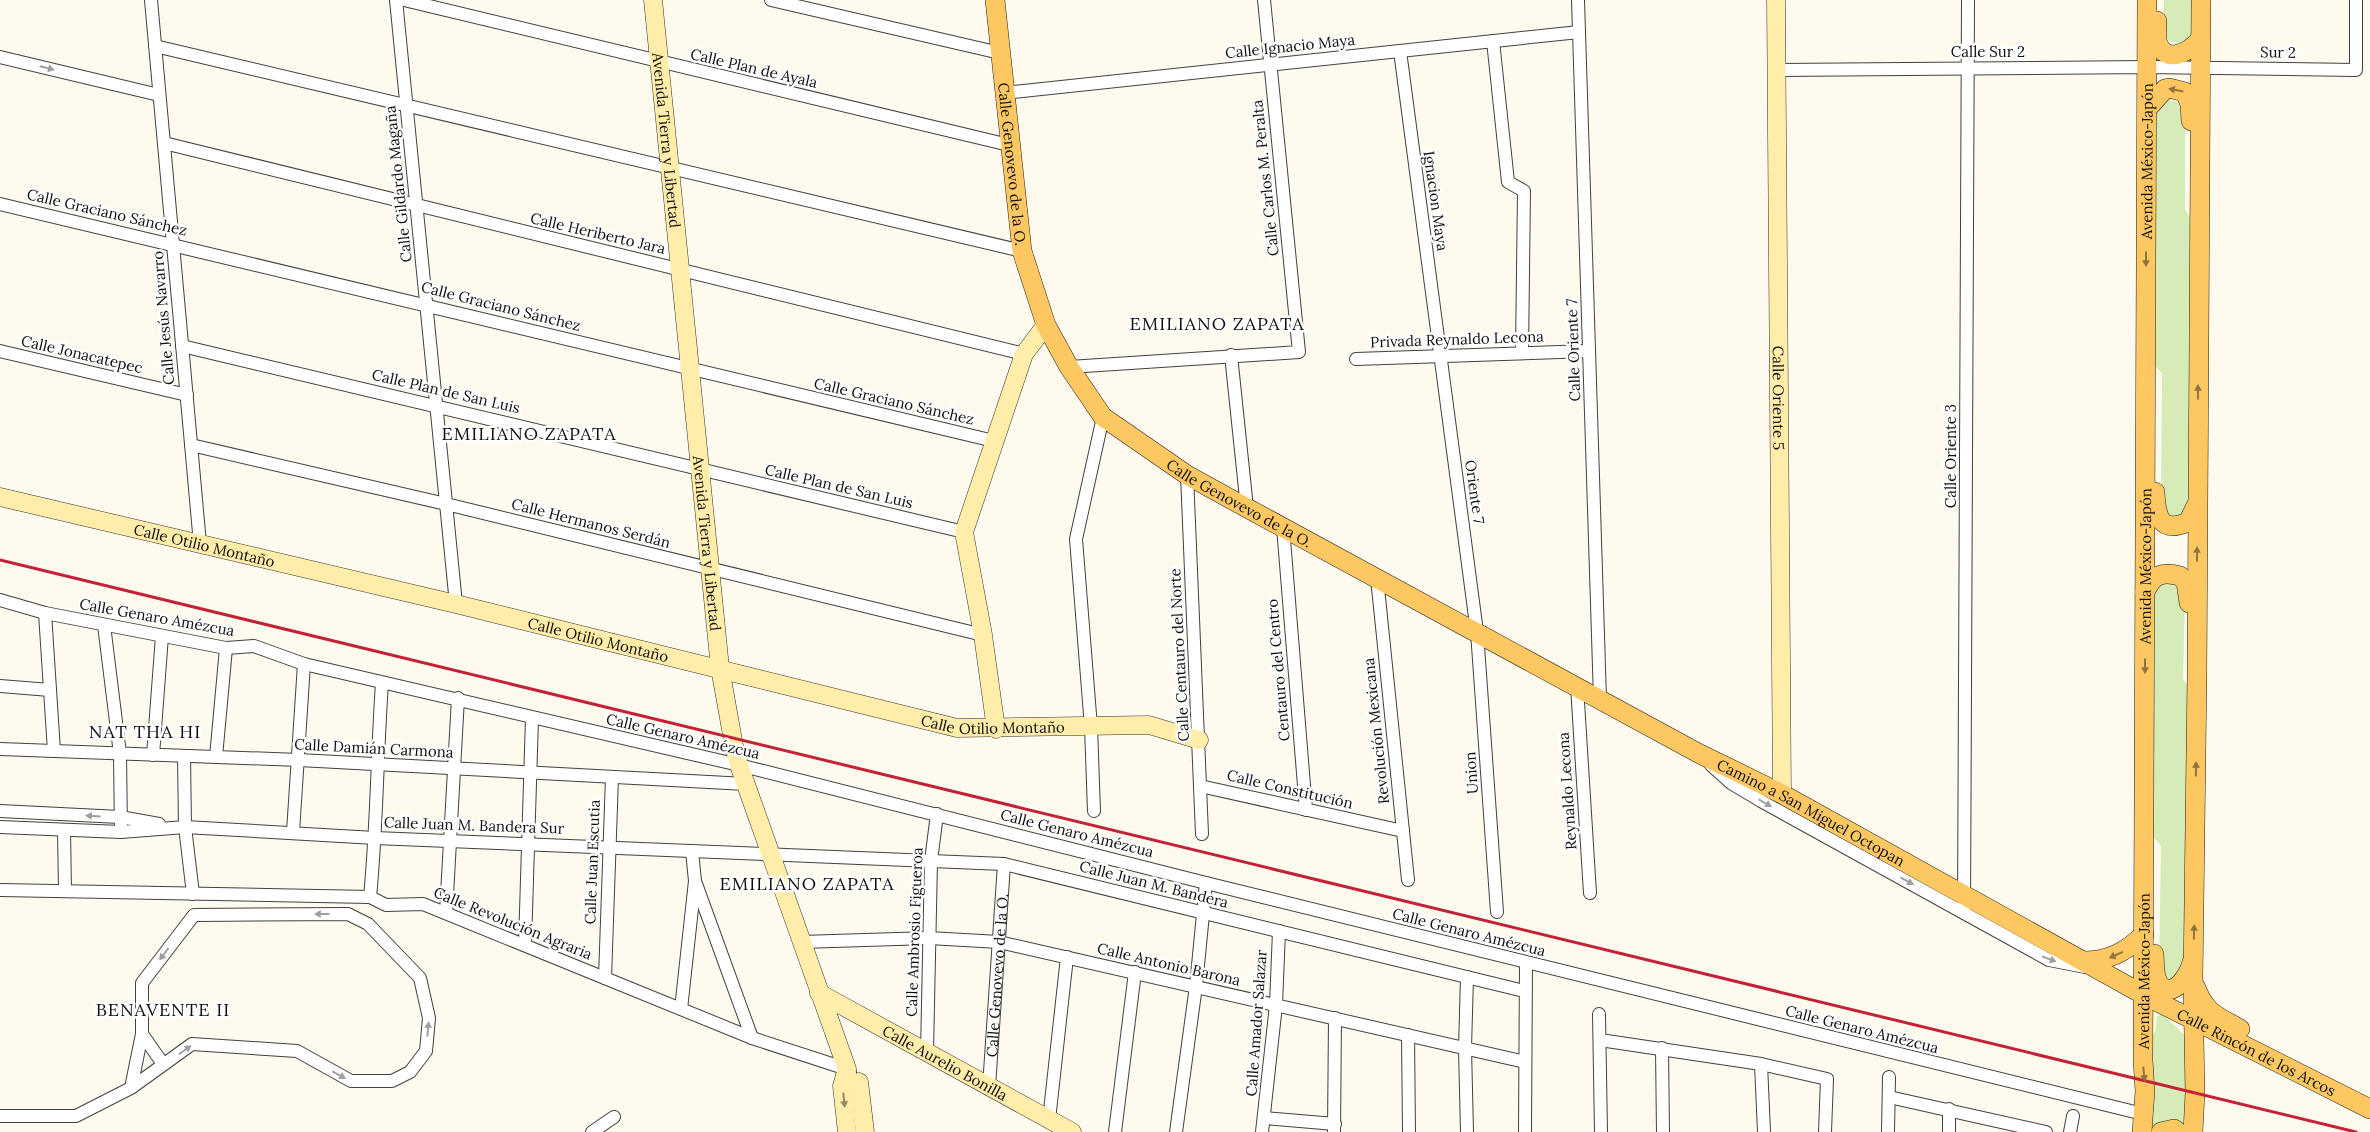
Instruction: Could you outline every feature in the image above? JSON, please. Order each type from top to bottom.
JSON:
[{"type":"main road","name":"Calle Genovevo de la O.","points":[[995,0],[1022,251],[1046,325],[1069,367],[1103,417],[1187,475],[1477,632]]},
{"type":"main road","name":"Avenida México-Japón","points":[[2142,1126],[2145,1091],[2147,0]]},
{"type":"main road","points":[[2157,0],[2157,40],[2162,50],[2170,54],[2182,54],[2192,49],[2200,39]]},
{"type":"main road","points":[[2161,1132],[2174,1129],[2191,1132],[2195,1093],[2193,957],[2197,659],[2201,0]]},
{"type":"main road","points":[[2147,109],[2165,89],[2169,88],[2186,92],[2190,104],[2194,190],[2199,216]]},
{"type":"main road","points":[[2146,364],[2153,393],[2156,513],[2161,522],[2178,526],[2188,522],[2197,504]]},
{"type":"main road","points":[[2145,592],[2154,577],[2160,574],[2180,576],[2186,582],[2197,659]]},
{"type":"main road","name":"Camino a San Miguel Octopan","points":[[1477,632],[1698,753],[1782,794],[1964,904],[2089,965],[2144,995]]},
{"type":"main road","points":[[2144,841],[2150,871],[2155,974],[2160,984],[2166,988],[2174,988],[2180,984],[2191,968],[2193,957]]},
{"type":"main road","points":[[2089,965],[2116,956],[2131,948],[2144,934]]},
{"type":"main road","points":[[2193,980],[2202,1004],[2210,1011],[2323,1073],[2333,1089]]},
{"type":"main road","name":"Calle Rincón de los Arcos","points":[[2144,995],[2370,1108]]},
{"type":"street","name":"Calle Jesús Navarro","points":[[151,0],[200,544]]},
{"type":"street","name":"Calle Gildardo Magaña","points":[[396,0],[456,604]]},
{"type":"street","name":"Calle Plan de Ayala","points":[[404,0],[659,63],[1009,144]]},
{"type":"street","name":"Avenida Tierra y Libertad","points":[[653,0],[720,668],[739,765],[819,993],[853,1076],[865,1132]]},
{"type":"street","points":[[771,0],[1000,53]]},
{"type":"street","name":"Calle Carlos M. Peralta","points":[[1231,355],[1299,352],[1264,0]]},
{"type":"street","name":"Calle Oriente 7","points":[[1578,0],[1600,699]]},
{"type":"street","name":"Calle Oriente 5","points":[[1776,0],[1782,794]]},
{"type":"street","name":"Calle Oriente 3","points":[[1964,904],[1968,0]]},
{"type":"street","name":"Sur 2","points":[[2200,66],[2356,70],[2356,0]]},
{"type":"street","name":"Calle Ignacio Maya","points":[[1004,93],[1579,32]]},
{"type":"street","points":[[1493,41],[1508,182],[1524,191],[1522,352]]},
{"type":"street","points":[[155,46],[407,104],[670,169],[1022,251]]},
{"type":"street","name":"Ignacion Maya","points":[[1400,50],[1440,356]]},
{"type":"street","points":[[0,57],[159,95]]},
{"type":"street","name":"Calle Sur 2","points":[[1776,70],[2200,66]]},
{"type":"street","name":"Calle Heriberto Jara","points":[[164,143],[417,207],[680,269],[1024,354]]},
{"type":"street","name":"Calle Graciano Sánchez","points":[[0,204],[994,441]]},
{"type":"street","points":[[996,729],[983,636],[964,532],[1024,354],[1046,325]]},
{"type":"street","name":"Calle Plan de San Luis","points":[[182,346],[964,532]]},
{"type":"street","name":"Calle Jonacatepec","points":[[0,351],[187,395]]},
{"type":"street","name":"Privada Reynaldo Lecona","points":[[1356,359],[1589,351]]},
{"type":"street","points":[[1069,367],[1231,355],[1246,508]]},
{"type":"street","name":"Oriente 7","points":[[1440,356],[1477,632]]},
{"type":"street","points":[[1094,812],[1091,728],[1076,540],[1103,417]]},
{"type":"street","name":"Calle Hermanos Serdán","points":[[191,445],[446,504],[983,636]]},
{"type":"street","name":"Calle Centauro del Norte","points":[[1187,475],[1202,834]]},
{"type":"street","name":"Calle Otilio Montaño","points":[[0,497],[456,604],[957,728],[1091,728],[1149,725],[1199,740]]},
{"type":"street","name":"Centauro del Centro","points":[[1283,527],[1306,810]]},
{"type":"street","name":"Revolución Mexicana","points":[[1377,578],[1408,880]]},
{"type":"street","name":"Calle Genaro Amézcua","points":[[0,600],[45,614],[226,648],[254,646],[304,664],[382,683],[458,698],[532,718],[739,765],[1526,962],[2142,1126]]},
{"type":"street","points":[[45,614],[54,751]]},
{"type":"street","points":[[104,625],[120,754],[121,832]]},
{"type":"street","name":"Union","points":[[1477,632],[1497,912]]},
{"type":"street","points":[[153,755],[162,636]]},
{"type":"street","points":[[216,757],[226,648]]},
{"type":"street","points":[[293,832],[304,664]]},
{"type":"street","points":[[370,897],[375,838],[376,764],[382,683]]},
{"type":"street","points":[[0,686],[50,690]]},
{"type":"street","name":"Reynaldo Lecona","points":[[1577,686],[1590,893]]},
{"type":"street","points":[[446,913],[458,698]]},
{"type":"street","points":[[525,944],[532,773],[532,718]]},
{"type":"street","name":"Calle Damián Carmona","points":[[0,749],[299,760],[746,784]]},
{"type":"street","points":[[1698,753],[1731,783],[1964,904]]},
{"type":"street","points":[[184,756],[180,827],[193,894]]},
{"type":"street","name":"Calle Juan Escutia","points":[[605,978],[608,847],[612,777]]},
{"type":"street","name":"Calle Constitución","points":[[1200,786],[1403,831]]},
{"type":"street","name":"Calle Juan M. Bandera Sur","points":[[0,811],[120,817],[180,827],[375,838],[770,854]]},
{"type":"street","name":"Calle Ambrosio Figueroa","points":[[927,1052],[931,861],[937,814]]},
{"type":"street","name":"Calle Juan M. Bandera Sur","points":[[0,827],[121,832],[180,827]]},
{"type":"street","points":[[64,830],[64,891]]},
{"type":"street","points":[[681,1009],[695,881],[692,851]]},
{"type":"street","name":"Calle Juan M. Bandera","points":[[770,854],[1004,864],[1524,991]]},
{"type":"street","name":"Calle Genovevo de la O.","points":[[989,1087],[1004,864]]},
{"type":"street","points":[[695,881],[752,1038]]},
{"type":"street","points":[[1176,1132],[1196,986],[1206,883]]},
{"type":"street","name":"Calle Revolución Agraria","points":[[0,890],[370,897],[386,905],[423,904],[752,1038],[853,1076]]},
{"type":"street","points":[[0,1116],[76,1116],[130,1088],[192,1044],[296,1052],[351,1081],[392,1081],[410,1072],[426,1051],[429,1018],[420,978],[368,924],[348,914],[194,915],[142,983],[142,1034],[130,1088]]},
{"type":"street","name":"Calle Amador Salazar","points":[[1262,1132],[1276,1005],[1279,931]]},
{"type":"street","name":"Calle Antonio Barona","points":[[801,942],[928,938],[999,942],[1525,1062]]},
{"type":"street","points":[[1049,1120],[1067,957]]},
{"type":"street","points":[[1525,1132],[1524,991],[1526,962]]},
{"type":"street","points":[[1115,1132],[1134,972]]},
{"type":"street","points":[[1467,977],[1465,1048],[1467,1132]]},
{"type":"street","name":"Calle Aurelio Bonilla","points":[[819,993],[1072,1132]]},
{"type":"street","points":[[1599,1014],[1601,1132]]},
{"type":"street","points":[[1335,1018],[1335,1128]]},
{"type":"street","points":[[142,1034],[164,1064]]},
{"type":"street","points":[[1408,1035],[1409,1132]]},
{"type":"street","points":[[1600,1040],[1761,1064],[1827,1079],[1825,1132]]},
{"type":"street","points":[[1662,1048],[1663,1132]]},
{"type":"street","points":[[1761,1064],[1764,1132]]},
{"type":"street","points":[[848,1132],[842,1086],[853,1076]]},
{"type":"street","points":[[1888,1132],[1889,1077]]},
{"type":"street","points":[[1889,1097],[1949,1109],[2008,1128],[2046,1132]]},
{"type":"street","points":[[1949,1109],[1949,1132]]},
{"type":"street","points":[[2070,1132],[2073,1116]]},
{"type":"street","points":[[592,1132],[614,1117]]},
{"type":"street","name":"Calle Amador Salazar","points":[[1265,1118],[1335,1128]]},
{"type":"green space","points":[[2164,0],[2193,0],[2193,33],[2182,44],[2170,42],[2167,38],[2164,22]]},
{"type":"green space","points":[[2169,100],[2179,102],[2185,114],[2185,210],[2192,220],[2190,512],[2179,518],[2165,515],[2161,502],[2162,373],[2155,366],[2156,114],[2163,103]]},
{"type":"green space","points":[[2173,579],[2185,594],[2183,680],[2187,684],[2189,961],[2173,980],[2166,982],[2159,974],[2161,846],[2153,836],[2153,593],[2156,585]]},
{"type":"green space","points":[[2163,1014],[2187,1038],[2187,1123],[2150,1132],[2150,1039],[2155,1032],[2157,1016]]},
{"type":"railway","points":[[0,560],[2356,1132]]},
{"type":"district","name":"EMILIANO ZAPATA","points":[[1217,323]]},
{"type":"district","name":"EMILIANO ZAPATA","points":[[529,433]]},
{"type":"district","name":"NAT THA HI","points":[[145,731]]},
{"type":"district","name":"EMILIANO ZAPATA","points":[[807,883]]},
{"type":"district","name":"BENAVENTE II","points":[[163,1009]]}]
